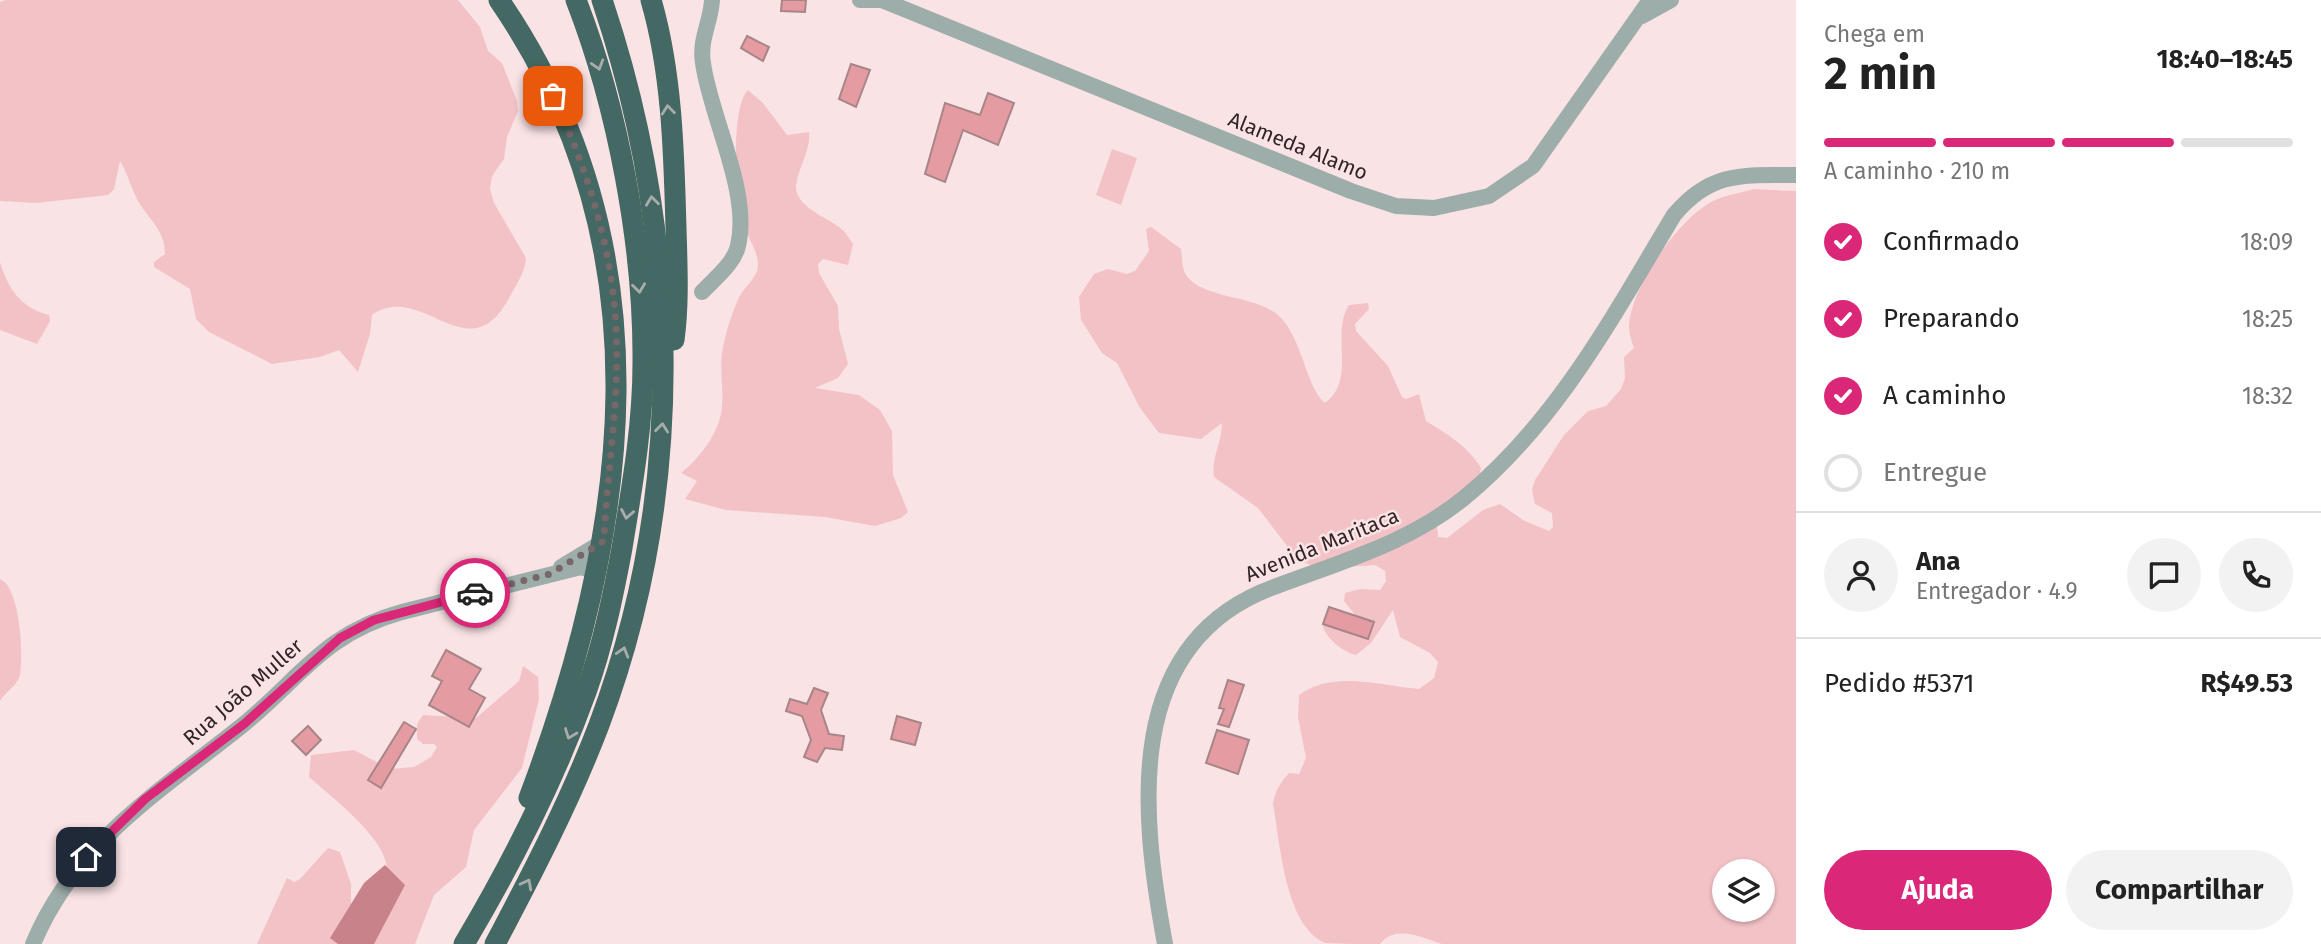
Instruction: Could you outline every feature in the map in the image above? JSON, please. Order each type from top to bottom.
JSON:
[{"type":"highway","points":[[499,0],[524,36],[563,117],[592,194],[609,270],[616,340],[614,430],[604,541],[598,572],[565,689],[508,850],[504,876]]},
{"type":"highway","points":[[464,944],[504,876],[540,806],[587,689],[605,630],[618,568],[640,424],[641,302],[622,161],[603,83],[576,0]]},
{"type":"highway","points":[[602,0],[632,100],[651,197],[659,268],[665,398]]},
{"type":"highway","points":[[495,944],[547,846],[577,782],[624,648],[635,608],[654,503],[665,398],[676,328],[676,214],[664,65],[651,0]]},
{"type":"street","points":[[702,292],[733,258],[738,247],[739,234],[731,168],[702,61],[702,41],[712,0]]},
{"type":"street","name":"Alameda Alamo","points":[[860,0],[882,0],[1351,191],[1396,206],[1434,208],[1489,197],[1533,166],[1650,0]]},
{"type":"street","points":[[1637,19],[1671,0]]},
{"type":"street","name":"Avenida Maritaca","points":[[1165,944],[1151,860],[1148,788],[1150,753],[1155,722],[1168,684],[1191,643],[1214,618],[1242,601],[1375,550],[1424,525],[1462,499],[1532,433],[1561,395],[1688,198],[1710,183],[1730,177],[1796,175]]},
{"type":"street","points":[[550,574],[604,541]]},
{"type":"street","points":[[550,574],[587,567],[598,572]]},
{"type":"street","name":"Rua João Muller","points":[[33,944],[63,887],[112,830],[145,799],[251,718],[340,638],[374,620],[550,574]]},
{"type":"shaded area","points":[[458,0],[480,27],[488,51],[502,63],[517,101],[518,111],[507,137],[504,159],[492,176],[490,189],[494,203],[526,258],[522,274],[509,298],[493,319],[477,328],[461,328],[409,308],[391,307],[372,315],[370,334],[358,372],[339,350],[320,357],[272,364],[209,332],[196,319],[190,289],[154,267],[154,262],[165,254],[162,238],[138,201],[120,161],[114,189],[108,195],[36,203],[0,201],[0,2]]},
{"type":"shaded area","points":[[748,90],[763,103],[787,135],[809,132],[808,146],[797,179],[797,193],[812,210],[841,229],[853,244],[848,265],[823,259],[818,264],[819,273],[838,306],[839,329],[848,364],[838,378],[815,388],[859,395],[880,410],[892,431],[893,475],[908,512],[901,518],[875,526],[825,517],[726,510],[685,499],[697,481],[681,473],[702,452],[717,426],[722,407],[721,359],[725,337],[739,297],[754,278],[758,265],[742,220],[738,191],[737,132],[742,100]]},
{"type":"shaded area","points":[[1112,149],[1137,158],[1121,205],[1096,195]]},
{"type":"shaded area","points":[[1754,189],[1796,191],[1796,944],[1442,944],[1410,934],[1394,935],[1380,944],[1326,943],[1312,934],[1301,920],[1293,902],[1282,861],[1273,804],[1283,780],[1289,773],[1299,774],[1306,758],[1298,717],[1299,695],[1312,687],[1341,681],[1419,689],[1434,678],[1438,662],[1430,653],[1400,637],[1393,610],[1371,643],[1356,655],[1332,640],[1325,632],[1325,623],[1356,622],[1355,615],[1344,601],[1345,593],[1360,589],[1380,590],[1386,581],[1385,571],[1375,565],[1319,569],[1297,559],[1258,508],[1214,477],[1222,423],[1201,439],[1159,433],[1140,408],[1117,363],[1102,353],[1081,320],[1079,297],[1094,274],[1108,269],[1127,274],[1135,271],[1149,251],[1146,229],[1151,227],[1181,249],[1186,275],[1194,283],[1204,289],[1256,304],[1278,315],[1293,336],[1313,386],[1325,403],[1340,382],[1342,329],[1349,305],[1368,303],[1369,309],[1355,324],[1356,331],[1388,366],[1402,397],[1406,399],[1419,394],[1426,421],[1463,447],[1481,468],[1478,484],[1437,526],[1438,537],[1447,538],[1483,510],[1500,504],[1523,520],[1549,531],[1553,527],[1552,513],[1535,504],[1532,490],[1535,480],[1564,435],[1588,411],[1606,406],[1621,389],[1625,378],[1624,357],[1634,348],[1629,330],[1632,311],[1647,274],[1659,256],[1686,222],[1713,201]]},
{"type":"shaded area","points":[[0,262],[7,281],[17,296],[31,308],[49,315],[50,321],[37,344],[0,330]]},
{"type":"shaded area","points":[[0,579],[7,585],[16,608],[21,665],[20,675],[14,686],[0,701]]},
{"type":"shaded area","points":[[523,666],[538,677],[539,699],[522,768],[474,830],[466,867],[434,895],[415,944],[257,944],[287,878],[294,882],[300,879],[328,848],[340,852],[351,884],[351,931],[376,896],[386,876],[386,864],[372,836],[309,777],[311,755],[354,750],[390,769],[414,767],[431,757],[437,747],[434,744],[423,744],[417,739],[417,724],[423,715],[476,718],[519,681]]},
{"type":"shaded area","points":[[385,865],[405,885],[374,944],[338,944],[330,938],[364,883]]},
{"type":"building","points":[[782,0],[806,0],[805,12],[781,11]]},
{"type":"building","points":[[747,36],[769,47],[763,61],[741,48]]},
{"type":"building","points":[[851,64],[870,70],[856,107],[839,99]]},
{"type":"building","points":[[988,93],[1014,103],[998,145],[963,130],[945,182],[925,174],[945,103],[980,115]]},
{"type":"building","points":[[1329,607],[1374,622],[1368,639],[1323,624]]},
{"type":"building","points":[[446,650],[481,669],[469,689],[485,698],[469,727],[429,705],[442,681],[432,676]]},
{"type":"building","points":[[1228,680],[1244,685],[1229,727],[1218,724],[1224,709],[1219,708]]},
{"type":"building","points":[[814,688],[828,693],[821,710],[829,734],[844,736],[842,750],[825,748],[817,762],[804,757],[811,740],[802,716],[786,711],[790,699],[807,704]]},
{"type":"building","points":[[897,716],[921,723],[915,745],[891,739]]},
{"type":"building","points":[[404,722],[416,729],[381,788],[368,780]]},
{"type":"building","points":[[308,726],[321,740],[306,755],[292,741]]},
{"type":"building","points":[[1217,730],[1249,740],[1238,774],[1206,763]]},
{"type":"way so far","points":[[475,593],[550,574],[604,541],[614,430],[616,327],[609,270],[592,194],[553,96]]},
{"type":"route","points":[[86,857],[145,799],[244,724],[340,638],[374,620],[475,593]]}]
